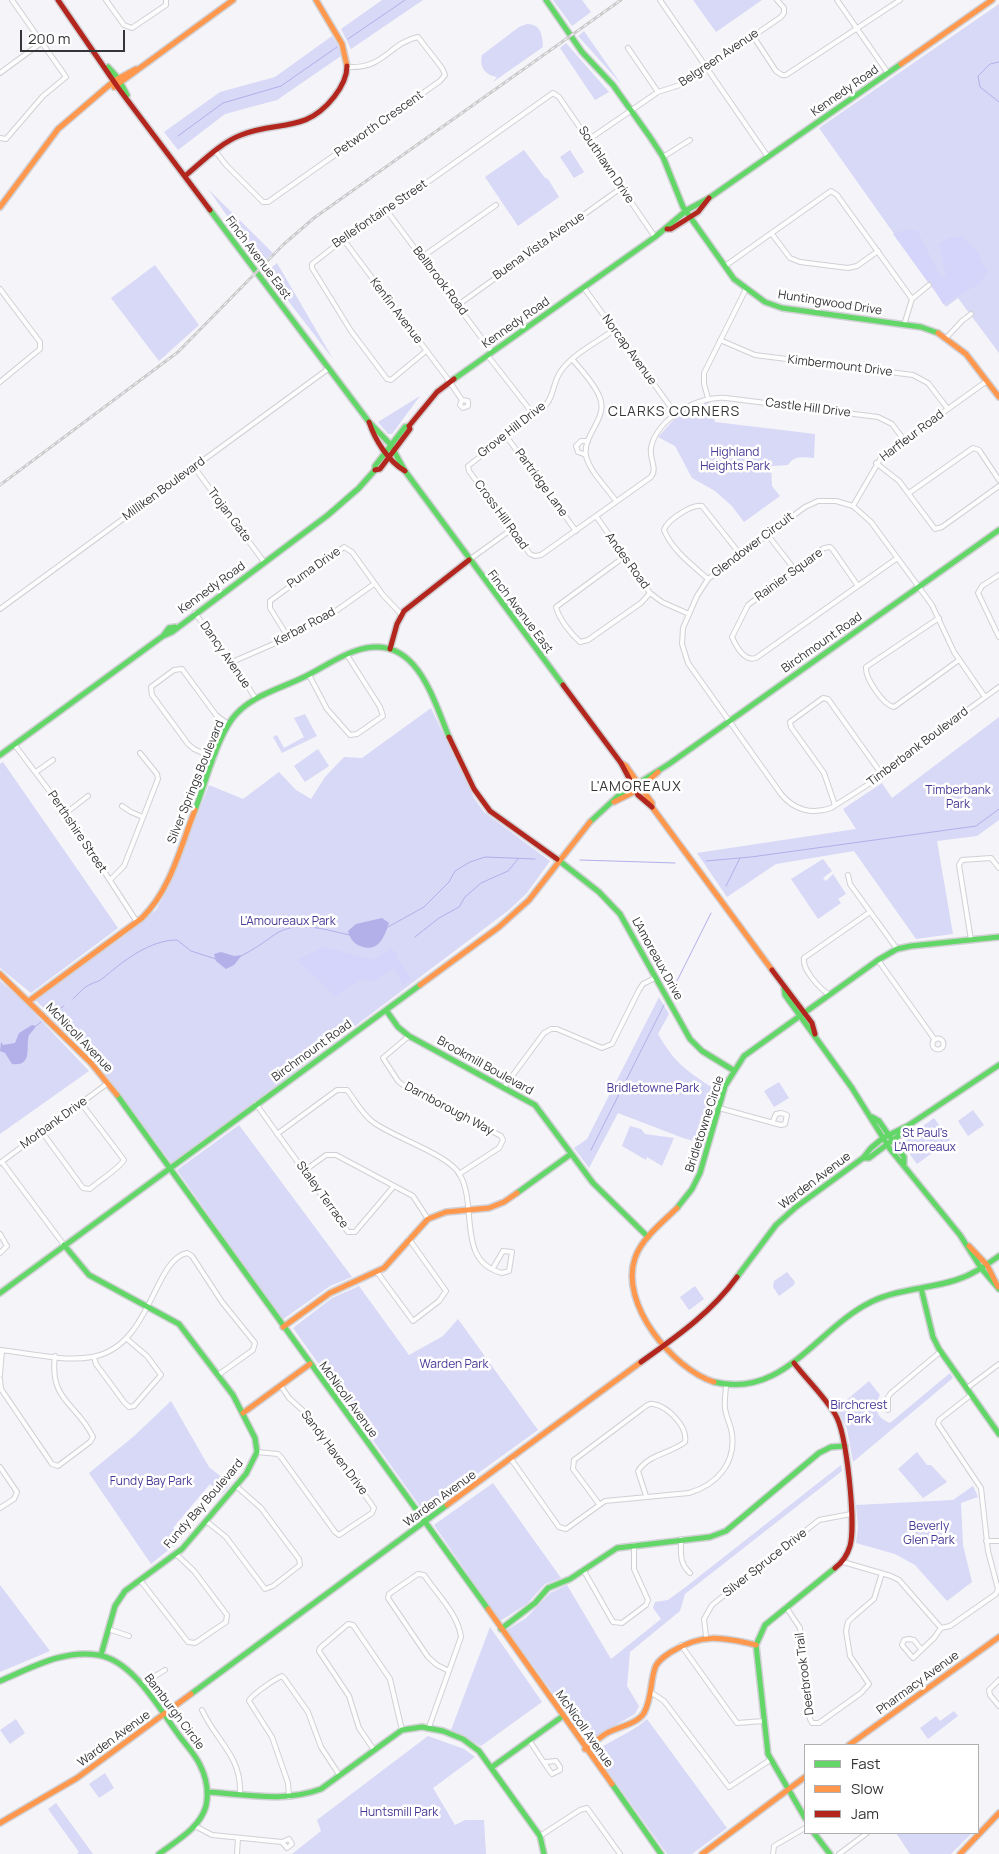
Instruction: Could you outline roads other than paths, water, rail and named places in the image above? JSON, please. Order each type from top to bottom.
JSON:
[{"type":"street","points":[[0,138],[6,139],[42,96],[66,77],[65,72],[41,43],[12,0]]},
{"type":"street","name":"Finch Avenue East","points":[[58,0],[132,105],[328,369],[390,446],[403,464],[404,471],[469,560],[621,764],[626,766],[652,803],[652,807],[784,988],[805,1013],[812,1023],[815,1034]]},
{"type":"street","points":[[106,0],[124,25],[132,28],[166,5],[166,0]]},
{"type":"street","points":[[0,208],[58,129],[98,95],[233,0]]},
{"type":"street","points":[[185,176],[240,135],[293,125],[304,120],[335,98],[341,89],[348,67],[342,42],[321,11],[316,0]]},
{"type":"street","name":"Huntingwood Drive","points":[[546,0],[582,52],[613,85],[631,110],[663,157],[688,214],[725,266],[746,289],[765,302],[782,308],[920,327],[948,338],[966,352],[999,397]]},
{"type":"street","points":[[660,0],[768,156]]},
{"type":"street","name":"Belgreen Avenue","points":[[588,140],[658,92],[679,86],[753,36],[784,13],[784,8],[778,0]]},
{"type":"street","points":[[837,0],[888,73]]},
{"type":"street","points":[[753,36],[776,71],[784,75],[821,50],[858,29],[900,0]]},
{"type":"street","name":"Kennedy Road","points":[[0,755],[162,636],[172,632],[176,627],[328,515],[359,488],[375,470],[405,427],[409,426],[437,392],[667,228],[671,229],[688,214],[706,204],[709,198],[992,0]]},
{"type":"street","name":"Petworth Crescent","points":[[216,152],[226,166],[263,202],[268,202],[440,81],[444,75],[442,68],[418,37],[408,41],[377,62],[367,66],[348,67]]},
{"type":"street","points":[[0,73],[41,43]]},
{"type":"street","points":[[628,48],[658,92]]},
{"type":"street","name":"Bellefontaine Street","points":[[426,351],[391,380],[387,378],[351,331],[312,268],[314,261],[363,224],[387,210],[551,94],[556,94]]},
{"type":"street","name":"Southlawn Drive","points":[[556,94],[655,237]]},
{"type":"street","points":[[663,157],[690,140]]},
{"type":"street","name":"Buena Vista Avenue","points":[[458,304],[621,188]]},
{"type":"street","points":[[725,266],[831,191],[837,195],[912,299]]},
{"type":"street","points":[[422,257],[496,205]]},
{"type":"street","name":"Bellbrook Road","points":[[387,210],[458,304],[490,354],[534,415]]},
{"type":"street","points":[[772,234],[790,258],[800,262],[848,268],[857,266],[878,251]]},
{"type":"street","name":"Kenfin Avenue","points":[[343,239],[462,400]]},
{"type":"street","points":[[904,325],[912,299],[929,285]]},
{"type":"street","name":"Norcap Avenue","points":[[584,288],[675,413]]},
{"type":"street","points":[[0,289],[40,342],[40,349],[0,382]]},
{"type":"street","points":[[708,398],[704,384],[704,373],[746,289]]},
{"type":"street","points":[[948,338],[956,326],[971,314]]},
{"type":"street","name":"Grove Hill Drive","points":[[468,466],[534,415],[550,400],[557,377],[573,360],[614,330]]},
{"type":"street","name":"Kimbermount Drive","points":[[720,340],[755,355],[913,375],[928,383],[948,409]]},
{"type":"street","points":[[573,360],[601,400],[601,414],[588,441],[586,455],[590,465],[616,501]]},
{"type":"street","name":"Milliken Boulevard","points":[[0,609],[328,369]]},
{"type":"street","name":"Harfleur Road","points":[[853,506],[876,463],[885,453],[987,381]]},
{"type":"street","name":"Castle Hill Drive","points":[[541,555],[653,475],[654,469],[650,454],[652,443],[675,413],[708,398],[726,398],[878,417],[892,424],[904,440]]},
{"type":"street","name":"Finch Avenue East","points":[[369,422],[371,431],[387,454],[399,469],[404,471]]},
{"type":"street","name":"Kennedy Road","points":[[387,454],[393,451],[410,429],[409,426]]},
{"type":"street","name":"Partridge Lane","points":[[506,436],[576,531]]},
{"type":"street","points":[[586,455],[578,452],[576,446],[581,441],[588,441]]},
{"type":"street","points":[[909,493],[973,448],[979,450],[999,480]]},
{"type":"street","points":[[876,463],[899,481],[931,526],[939,529],[999,486]]},
{"type":"street","name":"Cross Hill Road","points":[[468,466],[469,471],[530,554],[535,556],[541,555]]},
{"type":"street","name":"Trojan Gate","points":[[194,467],[264,562]]},
{"type":"street","name":"Glendower Circuit","points":[[730,721],[688,663],[682,635],[689,614],[708,579],[797,512],[816,502],[832,500],[853,506],[871,522],[896,559],[932,604],[959,660],[985,697]]},
{"type":"street","points":[[708,579],[683,558],[668,537],[664,530],[668,522],[693,507],[702,506],[740,554]]},
{"type":"street","name":"Andes Road","points":[[596,516],[650,593],[662,602],[689,614]]},
{"type":"street","points":[[512,529],[414,601],[402,614],[390,649],[408,659],[422,674],[472,785],[486,806],[497,817],[559,860]]},
{"type":"street","name":"Birchmount Road","points":[[0,1292],[500,927],[529,900],[583,829],[614,802],[620,801],[639,784],[655,777],[658,772],[999,530]]},
{"type":"street","points":[[767,534],[794,570]]},
{"type":"street","name":"Rainier Square","points":[[858,586],[830,547],[824,548],[748,605],[733,630],[732,636],[734,641],[749,659],[758,657],[858,586],[896,559]]},
{"type":"street","name":"Puma Drive","points":[[288,637],[270,608],[270,601],[340,549],[350,549],[389,603],[402,614]]},
{"type":"street","points":[[624,557],[556,607],[558,614],[580,642],[588,640],[641,603],[650,593]]},
{"type":"street","points":[[999,575],[982,586],[978,593],[999,637]]},
{"type":"street","name":"Kerbar Road","points":[[232,662],[288,637],[344,606],[374,584]]},
{"type":"street","name":"Dancy Avenue","points":[[195,613],[232,662],[255,698]]},
{"type":"street","points":[[939,618],[866,667],[866,674],[887,704],[894,706],[959,660]]},
{"type":"street","name":"Silver Springs Boulevard","points":[[29,1001],[137,922],[154,906],[165,889],[228,724],[242,707],[255,698],[309,675],[360,649],[390,649]]},
{"type":"street","points":[[309,675],[327,708],[350,735],[357,734],[383,716],[380,707],[347,655]]},
{"type":"street","points":[[214,758],[198,752],[188,744],[152,695],[151,687],[174,670],[182,669],[216,715],[228,724]]},
{"type":"street","name":"Timberbank Boulevard","points":[[730,721],[786,800],[800,809],[813,812],[835,805],[883,776],[929,738],[999,687]]},
{"type":"street","points":[[835,805],[824,773],[791,727],[790,722],[823,698],[828,699],[883,776]]},
{"type":"street","name":"Perthshire Street","points":[[14,744],[66,813],[137,922]]},
{"type":"street","points":[[110,880],[124,866],[158,777],[140,753]]},
{"type":"street","points":[[36,772],[53,760]]},
{"type":"street","name":"Finch Avenue East","points":[[621,764],[622,771],[634,788],[648,806],[652,807]]},
{"type":"street","points":[[66,813],[88,796]]},
{"type":"street","points":[[122,806],[127,811],[143,817]]},
{"type":"street","points":[[971,940],[959,865],[962,860],[987,857],[991,858],[999,868]]},
{"type":"street","name":"L'Amoreaux Drive","points":[[559,860],[612,904],[690,1039],[702,1051],[733,1070]]},
{"type":"street","points":[[848,875],[850,884],[897,949]]},
{"type":"street","points":[[830,995],[824,991],[804,966],[804,958],[870,912]]},
{"type":"street","name":"Bridletowne Circle","points":[[999,937],[897,949],[878,960],[744,1056],[733,1070],[719,1108],[700,1175],[692,1190],[648,1237],[634,1259],[632,1280],[634,1296],[642,1313],[680,1364],[709,1381],[726,1385],[754,1383],[776,1375],[794,1363],[853,1313],[869,1302],[888,1295],[958,1280],[987,1265],[999,1256]]},
{"type":"street","points":[[878,960],[935,1040]]},
{"type":"street","name":"McNicoll Avenue","points":[[0,974],[92,1063],[108,1083],[425,1522],[661,1854]]},
{"type":"street","points":[[504,1087],[544,1034],[551,1029],[557,1029],[602,1048],[612,1044],[643,984],[656,978]]},
{"type":"street","name":"Finch Avenue East","points":[[784,988],[785,995],[799,1016],[815,1034],[872,1117],[879,1121],[904,1157],[904,1164]]},
{"type":"street","name":"Brookmill Boulevard","points":[[386,1010],[398,1027],[409,1036],[525,1098],[540,1109],[594,1184],[648,1237]]},
{"type":"street","name":"Darnborough Way","points":[[409,1036],[383,1058],[398,1081],[501,1136],[503,1140],[499,1148],[460,1174]]},
{"type":"street","name":"Warden Avenue","points":[[0,1824],[77,1778],[697,1321],[725,1294],[776,1225],[796,1207],[863,1158],[869,1158],[890,1138],[999,1065]]},
{"type":"street","name":"Morbank Drive","points":[[1,1162],[108,1083]]},
{"type":"street","points":[[277,1134],[342,1088],[347,1090],[372,1122],[449,1163],[460,1174],[464,1185],[471,1240],[475,1251],[484,1264],[502,1273],[509,1271],[512,1252],[503,1252],[493,1268]]},
{"type":"street","points":[[42,1132],[83,1188],[90,1189],[97,1181],[121,1165],[124,1160],[81,1103]]},
{"type":"street","name":"Staley Terrace","points":[[256,1104],[348,1232],[352,1233],[394,1186]]},
{"type":"street","points":[[719,1108],[773,1121]]},
{"type":"street","name":"Finch Avenue East","points":[[872,1117],[873,1124],[899,1161],[904,1164],[966,1244],[981,1268],[999,1289]]},
{"type":"street","points":[[304,1171],[330,1154],[413,1196],[428,1219]]},
{"type":"street","points":[[283,1327],[330,1293],[377,1272],[390,1262],[428,1219],[446,1212],[489,1208],[504,1202],[572,1154]]},
{"type":"street","points":[[1,1162],[64,1245]]},
{"type":"street","points":[[0,1234],[7,1246],[0,1253]]},
{"type":"street","points":[[377,1272],[413,1321],[439,1301],[446,1291],[409,1239]]},
{"type":"street","name":"Finch Avenue East","points":[[966,1244],[987,1265],[999,1289]]},
{"type":"street","name":"Fundy Bay Boulevard","points":[[64,1245],[89,1275],[179,1324],[218,1375],[243,1413],[254,1433],[257,1452],[250,1470],[176,1554],[125,1591],[117,1600],[101,1655]]},
{"type":"street","points":[[0,1375],[1,1350],[55,1356],[94,1357],[111,1350],[126,1339],[148,1306],[171,1264],[184,1253],[190,1254],[222,1302],[255,1343],[253,1350],[218,1375]]},
{"type":"street","points":[[921,1288],[933,1337],[940,1352],[999,1434]]},
{"type":"street","points":[[94,1357],[96,1364],[124,1402],[129,1407],[134,1406],[161,1375],[147,1356],[126,1339]]},
{"type":"street","points":[[888,1410],[888,1397],[890,1393],[940,1352]]},
{"type":"street","points":[[0,1380],[4,1394],[52,1464],[58,1466],[90,1442],[93,1437],[56,1385],[53,1371],[55,1356]]},
{"type":"street","points":[[794,1363],[835,1414],[842,1430],[853,1534],[843,1562],[766,1624],[756,1645],[770,1760],[804,1816]]},
{"type":"street","points":[[243,1413],[310,1364]]},
{"type":"street","points":[[967,1388],[999,1364]]},
{"type":"street","points":[[511,1459],[559,1528],[566,1529],[599,1504],[617,1499],[689,1493],[701,1489],[713,1482],[724,1470],[733,1446],[732,1433],[725,1406],[726,1385]]},
{"type":"street","name":"Sandy Haven Drive","points":[[257,1452],[278,1454],[282,1458],[339,1535],[372,1513],[374,1508],[309,1416],[289,1398],[281,1386]]},
{"type":"street","points":[[921,1649],[914,1640],[909,1638],[904,1640],[902,1645],[913,1658],[934,1638],[941,1628],[950,1626],[996,1594],[998,1589],[986,1541],[984,1502],[981,1488],[938,1424],[939,1420],[971,1395]]},
{"type":"street","points":[[599,1504],[573,1469],[574,1460],[649,1404],[655,1404],[680,1421],[686,1436],[685,1442],[680,1446],[660,1453],[641,1466],[638,1471],[646,1496]]},
{"type":"street","points":[[501,1630],[535,1603],[548,1588],[584,1571],[617,1548],[710,1537],[726,1531],[819,1453],[831,1447],[845,1446]]},
{"type":"street","points":[[0,1467],[17,1492],[16,1496],[0,1508]]},
{"type":"street","points":[[206,1521],[226,1537],[265,1589],[273,1586],[300,1565],[300,1559],[265,1513],[236,1486]]},
{"type":"street","name":"Silver Spruce Drive","points":[[706,1636],[704,1618],[712,1605],[820,1520],[851,1514]]},
{"type":"street","points":[[681,1540],[680,1558],[684,1568],[690,1573]]},
{"type":"street","points":[[986,1541],[999,1541]]},
{"type":"street","points":[[584,1571],[613,1622],[622,1623],[646,1605],[648,1600],[634,1569],[634,1545]]},
{"type":"street","points":[[140,1580],[192,1644],[226,1622],[227,1615],[194,1571],[176,1554]]},
{"type":"street","points":[[843,1562],[899,1580],[941,1628]]},
{"type":"street","name":"Deerbrook Trail","points":[[786,1607],[800,1628],[810,1719],[812,1723],[819,1723],[861,1693],[869,1684],[850,1656],[846,1631],[848,1622],[852,1617],[874,1599],[882,1573]]},
{"type":"street","points":[[430,1727],[461,1642],[459,1625],[424,1575],[418,1574],[389,1594],[389,1601],[428,1657],[437,1665],[449,1671]]},
{"type":"street","points":[[374,1750],[359,1728],[349,1696],[319,1651],[320,1648],[348,1624],[353,1625],[390,1679],[402,1730]]},
{"type":"street","points":[[108,1629],[129,1636]]},
{"type":"street","points":[[585,1749],[606,1734],[636,1720],[643,1714],[652,1693],[655,1667],[681,1645],[706,1636],[722,1637],[756,1645]]},
{"type":"street","name":"Pharmacy Avenue","points":[[851,1744],[999,1637]]},
{"type":"street","points":[[681,1645],[737,1723],[764,1721]]},
{"type":"street","name":"Bamburgh Circle","points":[[0,1681],[69,1654],[101,1655],[126,1669],[142,1684],[200,1764],[206,1780],[206,1806],[196,1826],[158,1854]]},
{"type":"street","points":[[142,1684],[165,1670]]},
{"type":"street","points":[[289,1798],[288,1783],[272,1737],[248,1700],[277,1678],[282,1676],[284,1678],[308,1712],[320,1747],[340,1776]]},
{"type":"street","points":[[999,1680],[989,1690],[990,1695],[999,1706]]},
{"type":"street","points":[[652,1693],[664,1701],[729,1787],[770,1760]]},
{"type":"street","points":[[202,1710],[207,1722],[233,1757],[240,1777],[240,1794]]},
{"type":"street","points":[[492,1767],[563,1716]]},
{"type":"street","points":[[207,1792],[289,1798],[310,1794],[340,1776],[402,1730],[430,1727],[474,1745],[492,1767],[540,1836],[544,1854]]},
{"type":"street","points":[[529,1740],[546,1762]]},
{"type":"street","points":[[702,1854],[804,1778]]},
{"type":"street","points":[[540,1836],[582,1809],[587,1808],[620,1854]]},
{"type":"street","points":[[979,1834],[999,1812]]},
{"type":"street","points":[[196,1826],[210,1835],[282,1842]]},
{"type":"street","points":[[773,1854],[774,1846],[804,1829]]},
{"type":"street","points":[[815,1834],[830,1854]]},
{"type":"street","points":[[839,1854],[866,1834]]},
{"type":"street","points":[[960,1854],[979,1834]]},
{"type":"street","points":[[237,1854],[238,1838]]},
{"type":"waterway","points":[[348,39],[405,0]]},
{"type":"waterway","points":[[178,136],[223,103],[281,86],[337,47]]},
{"type":"waterway","points":[[999,62],[990,64],[978,76],[980,87],[999,102]]},
{"type":"waterway","points":[[706,861],[751,857],[976,826],[999,809]]},
{"type":"waterway","points":[[388,927],[424,907],[449,882],[455,871],[470,862],[485,857],[535,859]]},
{"type":"waterway","points":[[726,886],[740,858]]},
{"type":"waterway","points":[[415,937],[439,918],[459,907],[465,897],[481,883],[508,871],[518,859]]},
{"type":"waterway","points":[[580,860],[675,863]]},
{"type":"waterway","points":[[672,991],[711,913]]},
{"type":"waterway","points":[[241,956],[283,930],[292,928],[311,927],[350,935]]},
{"type":"waterway","points":[[73,999],[86,987],[101,980],[136,953],[156,944],[177,940],[191,951],[216,959]]},
{"type":"waterway","points":[[591,1150],[664,1005]]},
{"type":"waterway","points":[[50,1015],[64,1006]]},
{"type":"waterway","points":[[36,1026],[41,1022]]},
{"type":"railway","points":[[0,485],[178,352],[284,244],[314,218],[621,0]]},
{"type":"district","name":"CLARKS CORNERS","points":[[674,412]]},
{"type":"district","name":"L'AMOREAUX","points":[[636,787]]},
{"type":"park label","name":"Highland Heights Park","points":[[735,460]]},
{"type":"park label","name":"Timberbank Park","points":[[958,798]]},
{"type":"park label","name":"L'Amoureaux Park","points":[[288,922]]},
{"type":"park label","name":"Bridletowne Park","points":[[653,1089]]},
{"type":"park label","name":"St Paul's L'Amoreaux","points":[[925,1141]]},
{"type":"park label","name":"Warden Park","points":[[454,1365]]},
{"type":"park label","name":"Birchcrest Park","points":[[859,1413]]},
{"type":"park label","name":"Fundy Bay Park","points":[[151,1482]]},
{"type":"park label","name":"Beverly Glen Park","points":[[929,1534]]},
{"type":"park label","name":"Huntsmill Park","points":[[399,1813]]}]
